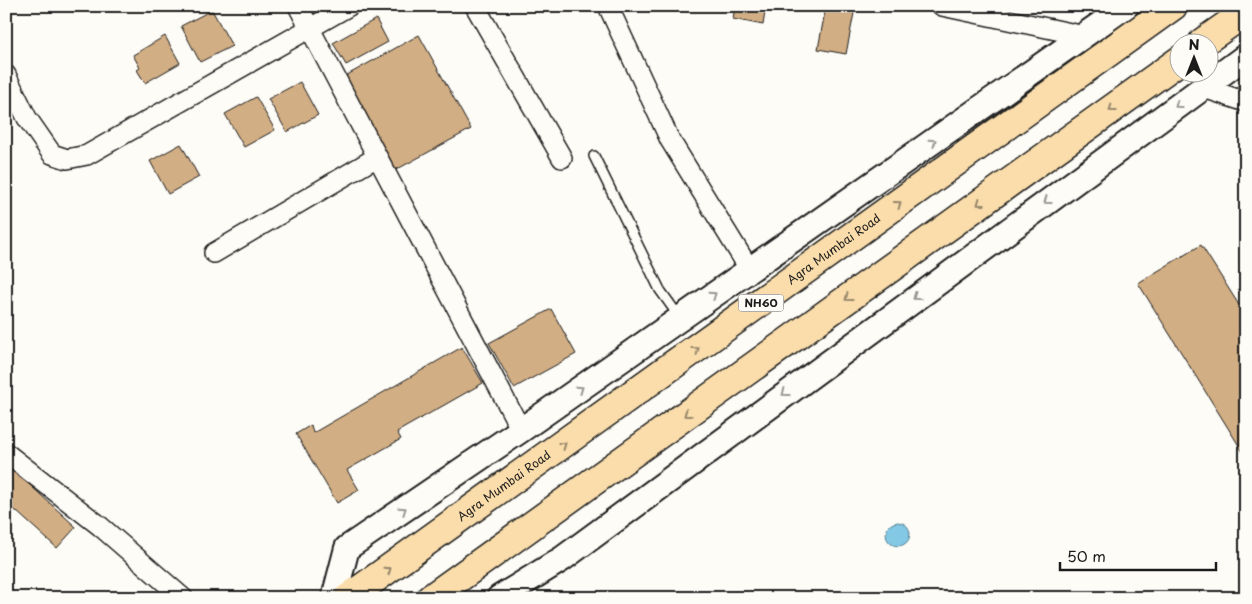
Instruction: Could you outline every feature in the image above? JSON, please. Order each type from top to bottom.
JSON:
[{"type":"highway","name":"Agra Mumbai Road","points":[[348,598],[1173,6]]},
{"type":"highway","points":[[1217,32],[1246,12]]},
{"type":"highway","points":[[431,598],[1170,67]]},
{"type":"street","points":[[298,6],[521,430]]},
{"type":"street","points":[[6,75],[27,118],[52,154],[67,159],[87,155],[349,6]]},
{"type":"street","points":[[475,6],[562,158]]},
{"type":"street","points":[[608,6],[670,140],[750,270]]},
{"type":"street","points":[[942,6],[1084,36]]},
{"type":"street","points":[[334,598],[347,548],[521,430],[1126,6]]},
{"type":"street","points":[[499,598],[562,559],[1246,56]]},
{"type":"street","points":[[1202,87],[1246,102]]},
{"type":"street","points":[[214,253],[377,157]]},
{"type":"street","points":[[6,453],[100,526],[183,598]]},
{"type":"lane","points":[[594,156],[660,290],[680,319]]},
{"type":"water","points":[[898,522],[903,523],[909,529],[909,539],[903,545],[898,546],[893,545],[887,539],[886,534],[887,529],[893,523]]},
{"type":"building","points":[[301,6],[325,6],[320,9],[323,15],[317,19],[314,13],[307,17]]},
{"type":"building","points":[[735,6],[766,6],[763,25],[733,19]]},
{"type":"building","points":[[826,6],[855,8],[846,54],[818,49]]},
{"type":"building","points":[[212,10],[232,46],[200,62],[181,26]]},
{"type":"building","points":[[376,19],[388,42],[346,65],[333,43]]},
{"type":"building","points":[[419,35],[471,129],[392,172],[340,79]]},
{"type":"building","points":[[165,36],[180,63],[145,83],[137,70],[140,68],[133,55]]},
{"type":"building","points":[[300,82],[318,115],[287,132],[268,99]]},
{"type":"building","points":[[256,97],[275,130],[244,147],[225,114]]},
{"type":"building","points":[[181,144],[199,177],[168,194],[150,161]]},
{"type":"building","points":[[1201,245],[1246,316],[1246,457],[1138,283]]},
{"type":"building","points":[[551,309],[576,354],[514,388],[489,343]]},
{"type":"building","points":[[462,347],[483,383],[397,432],[401,439],[347,470],[359,490],[337,503],[296,434],[311,425],[313,433]]},
{"type":"building","points":[[6,463],[76,527],[57,548],[6,502]]}]
